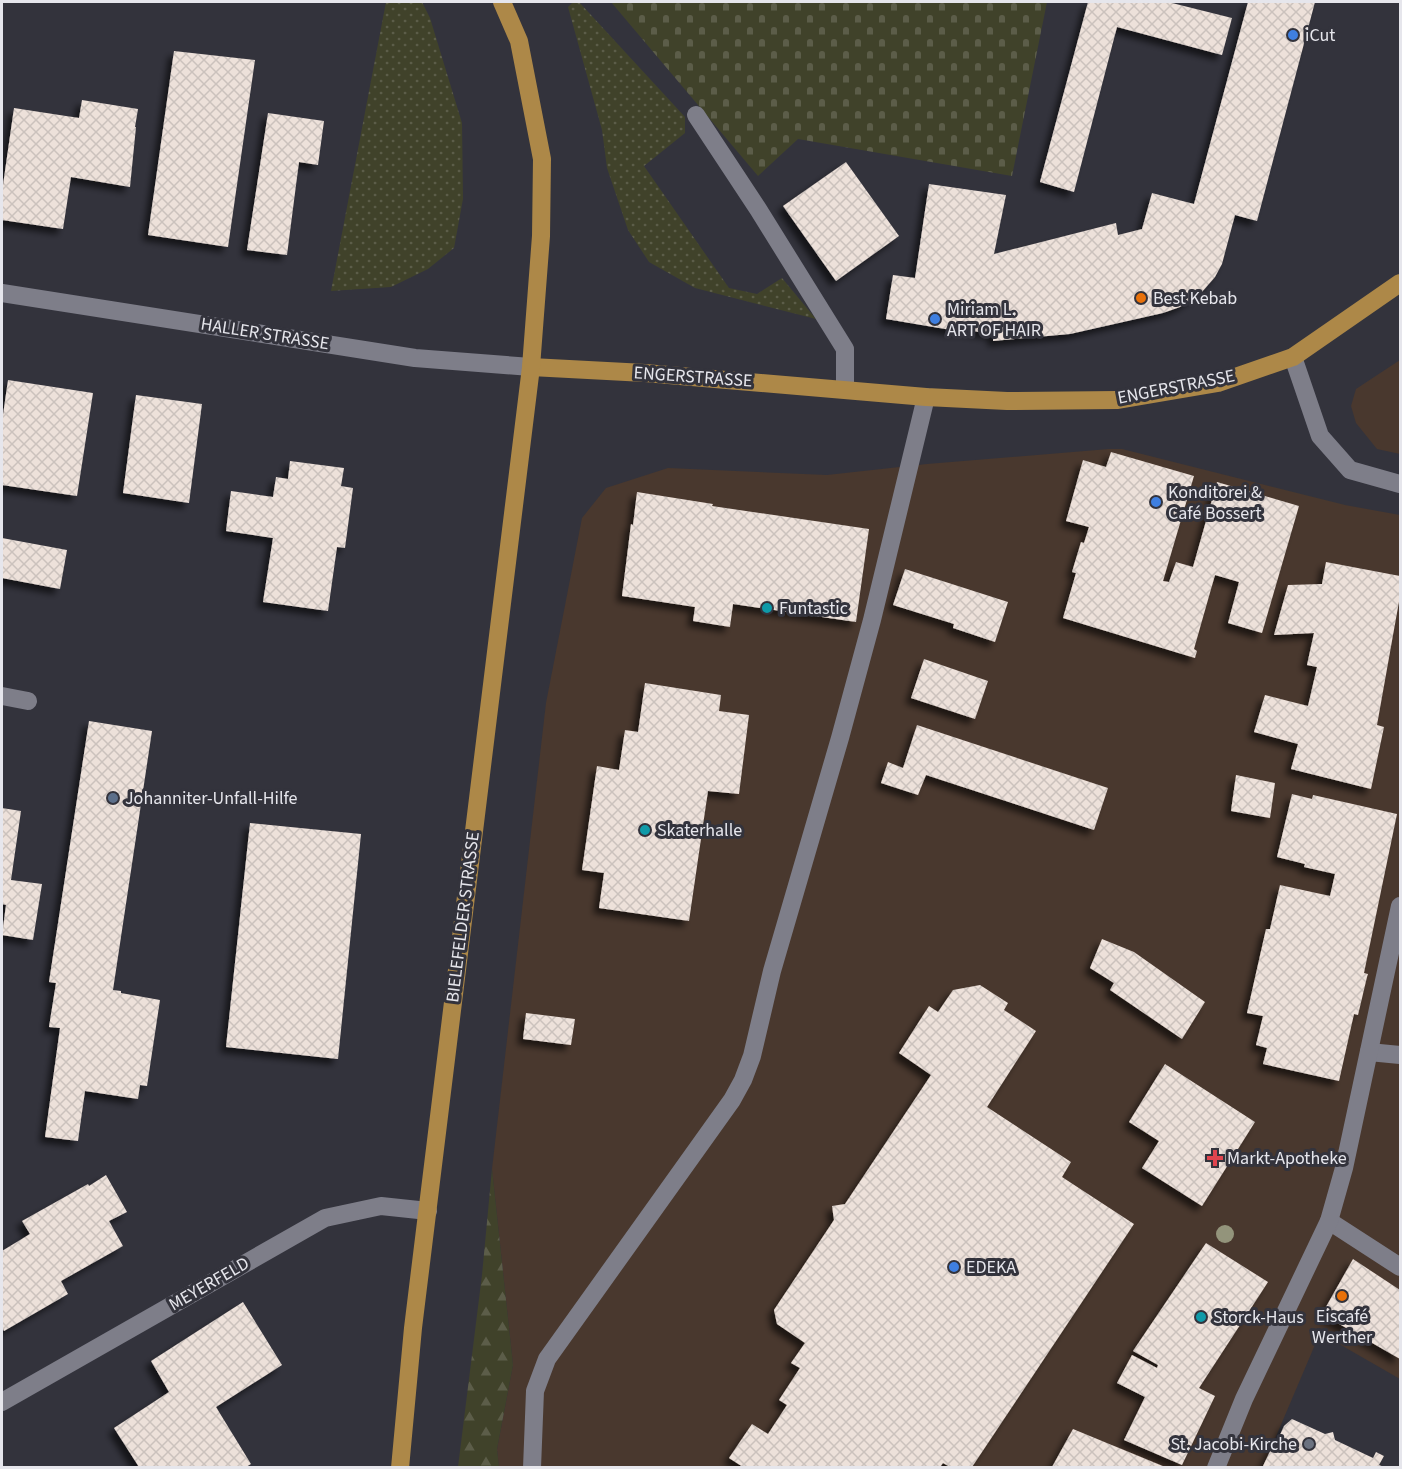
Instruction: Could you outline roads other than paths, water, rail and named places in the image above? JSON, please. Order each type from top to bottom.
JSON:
[{"type":"main road","name":"BIELEFELDER STRASSE","points":[[400,1467],[413,1328],[531,367],[541,236],[542,159],[519,41],[502,2]]},
{"type":"main road","name":"ENGERSTRASSE","points":[[531,367],[645,373],[926,397],[1007,401],[1118,400],[1218,383],[1293,357],[1401,283]]},
{"type":"street","points":[[696,115],[758,209],[845,349],[845,389]]},
{"type":"street","name":"HALLER STRASSE","points":[[2,292],[415,358],[531,367]]},
{"type":"street","points":[[1293,357],[1320,436],[1350,470],[1401,484]]},
{"type":"street","points":[[532,1467],[535,1391],[547,1359],[732,1100],[743,1080],[757,1038],[772,971],[872,620],[926,397]]},
{"type":"street","points":[[2,696],[28,701]]},
{"type":"street","points":[[1216,1467],[1244,1399],[1329,1221],[1344,1168],[1401,906]]},
{"type":"street","points":[[1369,1052],[1401,1054]]},
{"type":"street","name":"MEYERFELD","points":[[2,1402],[325,1218],[381,1206],[428,1211]]},
{"type":"street","points":[[1329,1221],[1401,1268]]},
{"type":"place","name":"iCut","points":[[1293,35]]},
{"type":"place","name":"Best Kebab","points":[[1141,298]]},
{"type":"place","name":"Miriam L. ART OF HAIR","points":[[935,319]]},
{"type":"place","name":"Konditorei & Café Bossert","points":[[1156,502]]},
{"type":"place","name":"Funtastic","points":[[767,608]]},
{"type":"place","name":"Johanniter-Unfall-Hilfe","points":[[113,798]]},
{"type":"place","name":"Skaterhalle","points":[[645,830]]},
{"type":"place","name":"Markt-Apotheke","points":[[1215,1158]]},
{"type":"place","name":"EDEKA","points":[[954,1267]]},
{"type":"place","name":"Eiscafé Werther","points":[[1342,1296]]},
{"type":"place","name":"Storck-Haus","points":[[1201,1317]]},
{"type":"place","name":"St. Jacobi-Kirche","points":[[1309,1444]]}]
